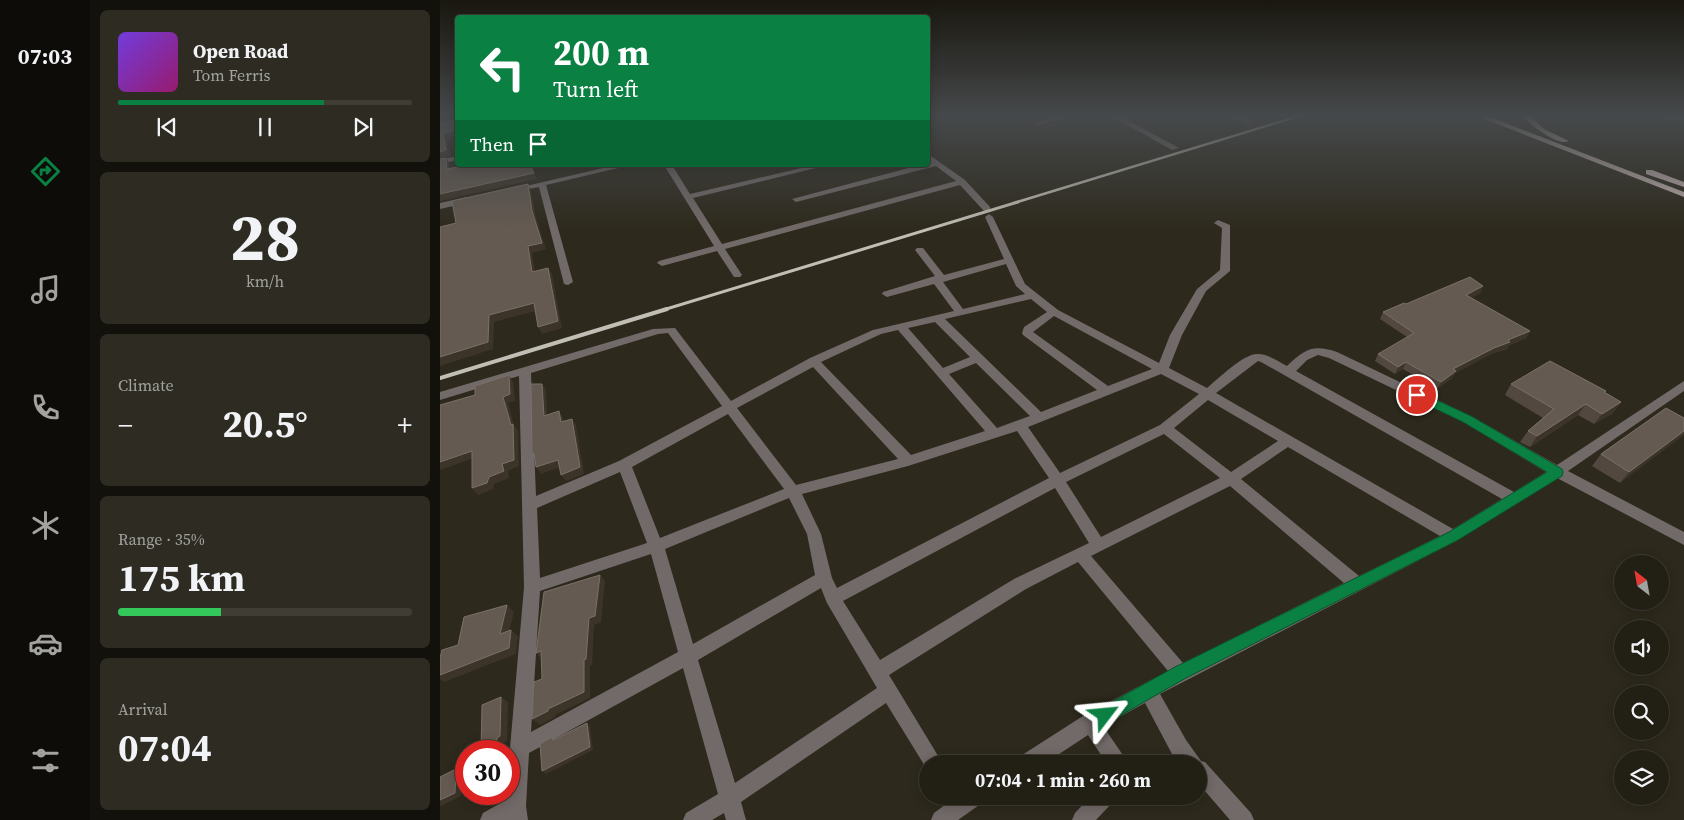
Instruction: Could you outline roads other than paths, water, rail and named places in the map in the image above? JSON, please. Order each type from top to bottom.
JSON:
[{"type":"main road","points":[[1579,154],[1684,195]]},
{"type":"main road","points":[[1602,154],[1684,185]]},
{"type":"street","points":[[930,157],[962,182],[988,213],[1021,286],[1031,296],[1054,312],[1208,394],[1453,536]]},
{"type":"street","points":[[440,162],[455,159]]},
{"type":"street","points":[[930,165],[938,163]]},
{"type":"street","points":[[505,192],[618,167]]},
{"type":"street","points":[[669,167],[737,275]]},
{"type":"street","points":[[688,197],[802,167]]},
{"type":"street","points":[[796,200],[923,167]]},
{"type":"street","points":[[662,263],[962,182]]},
{"type":"street","points":[[542,184],[568,282]]},
{"type":"street","points":[[440,206],[477,198]]},
{"type":"street","points":[[532,587],[656,546],[793,491],[908,461],[1020,425],[1163,370],[1176,335],[1202,289],[1225,271],[1227,227],[1218,222]]},
{"type":"street","points":[[920,250],[960,312]]},
{"type":"street","points":[[888,294],[1008,260]]},
{"type":"street","points":[[529,505],[624,465],[814,361],[877,332],[1031,296]]},
{"type":"street","points":[[1054,312],[1028,329],[1027,333],[1106,391]]},
{"type":"street","points":[[937,317],[1039,418]]},
{"type":"street","points":[[900,326],[994,433]]},
{"type":"street","points":[[440,396],[657,332],[671,330],[793,491],[814,534],[824,578],[833,598],[879,671],[928,755]]},
{"type":"street","points":[[1288,372],[1308,353],[1314,350],[1323,351],[1467,419],[1557,472],[1684,540]]},
{"type":"street","points":[[833,598],[1058,480],[1165,428],[1252,359],[1258,357],[1265,359],[1515,499]]},
{"type":"street","points":[[941,373],[977,358]]},
{"type":"street","points":[[814,361],[908,461]]},
{"type":"street","points":[[520,748],[532,587],[525,372]]},
{"type":"street","points":[[1040,755],[1090,723],[1181,673],[1453,536],[1557,472],[1684,385]]},
{"type":"street","points":[[1020,425],[1058,480],[1098,545]]},
{"type":"street","points":[[1165,428],[1231,479],[1358,585]]},
{"type":"street","points":[[879,671],[1020,584],[1231,479],[1287,441]]},
{"type":"street","points":[[624,465],[656,546],[736,820]]},
{"type":"street","points":[[1080,554],[1181,673]]},
{"type":"street","points":[[520,748],[824,578]]},
{"type":"street","points":[[693,820],[730,798],[889,690]]},
{"type":"street","points":[[1148,691],[1186,755]]},
{"type":"street","points":[[1090,723],[1113,755]]},
{"type":"street","points":[[1207,779],[1244,820]]},
{"type":"street","points":[[941,820],[956,805]]},
{"type":"street","points":[[1082,820],[1096,805]]},
{"type":"street","points":[[490,820],[517,813]]},
{"type":"railway","points":[[1014,203],[1174,154]]},
{"type":"railway","points":[[663,310],[1018,202]]},
{"type":"railway","points":[[440,378],[667,309]]}]
